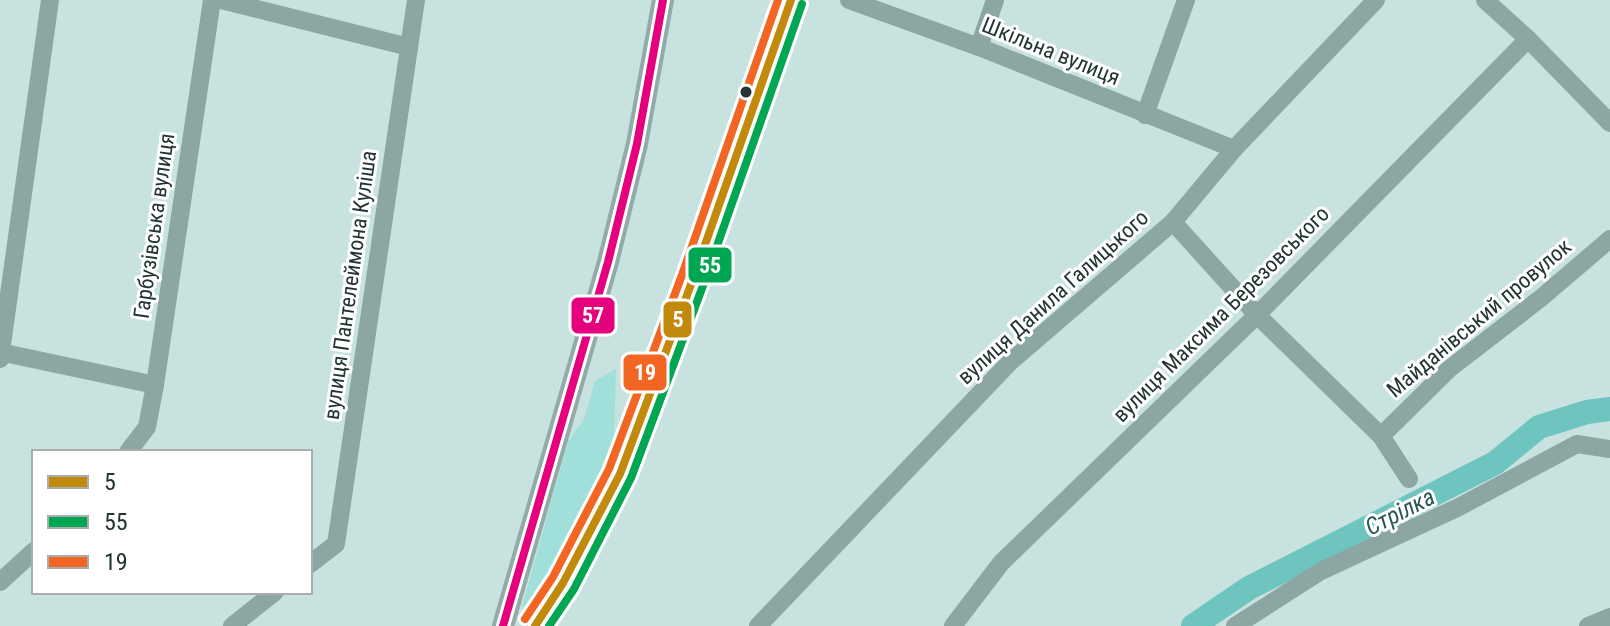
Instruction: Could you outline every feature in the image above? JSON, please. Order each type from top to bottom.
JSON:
[{"type":"main road","points":[[521,623],[637,144],[663,0]]},
{"type":"main road","points":[[521,623],[563,583],[620,474],[693,279],[791,0]]},
{"type":"street","points":[[50,0],[0,354],[155,385]]},
{"type":"street","name":"Гарбузівська вулиця","points":[[130,450],[147,427],[155,385],[212,0]]},
{"type":"street","points":[[221,0],[409,47]]},
{"type":"street","name":"вулиця Пантелеймона Куліша","points":[[312,562],[336,544],[416,0]]},
{"type":"street","name":"Шкільна вулиця","points":[[849,0],[979,47],[1234,149]]},
{"type":"street","points":[[979,47],[995,0]]},
{"type":"street","points":[[1145,115],[1186,0]]},
{"type":"street","name":"вулиця Данила Галицького","points":[[758,626],[1010,362],[1173,222],[1234,149],[1376,0]]},
{"type":"street","points":[[1493,3],[1610,123]]},
{"type":"street","name":"вулиця Максима Березовського","points":[[953,626],[1001,563],[1257,315],[1528,39]]},
{"type":"street","points":[[1173,222],[1257,315],[1381,436],[1409,479]]},
{"type":"street","name":"Майданівський провулок","points":[[1381,436],[1449,369],[1541,298],[1610,239]]},
{"type":"street","points":[[1235,626],[1321,571],[1459,507],[1577,444],[1610,449]]},
{"type":"street","points":[[0,581],[32,553]]},
{"type":"street","points":[[232,626],[272,594]]},
{"type":"street","points":[[1588,626],[1610,617]]},
{"type":"shaded area","points":[[616,369],[614,442],[602,464],[605,486],[537,598],[522,607],[568,442],[584,419],[595,381]]},
{"type":"waterway","name":"Стрілка","points":[[1193,626],[1249,588],[1495,463],[1539,427],[1587,412],[1610,409]]},
{"type":"transit line","name":"57","points":[[503,626],[608,262],[637,144],[663,0]]},
{"type":"transit line","name":"19","points":[[525,619],[553,577],[609,469],[682,275],[778,0]]},
{"type":"transit line","name":"5","points":[[535,626],[563,583],[620,474],[693,279],[791,0]]},
{"type":"transit line","name":"55","points":[[549,626],[574,589],[631,478],[704,283],[802,4]]}]
